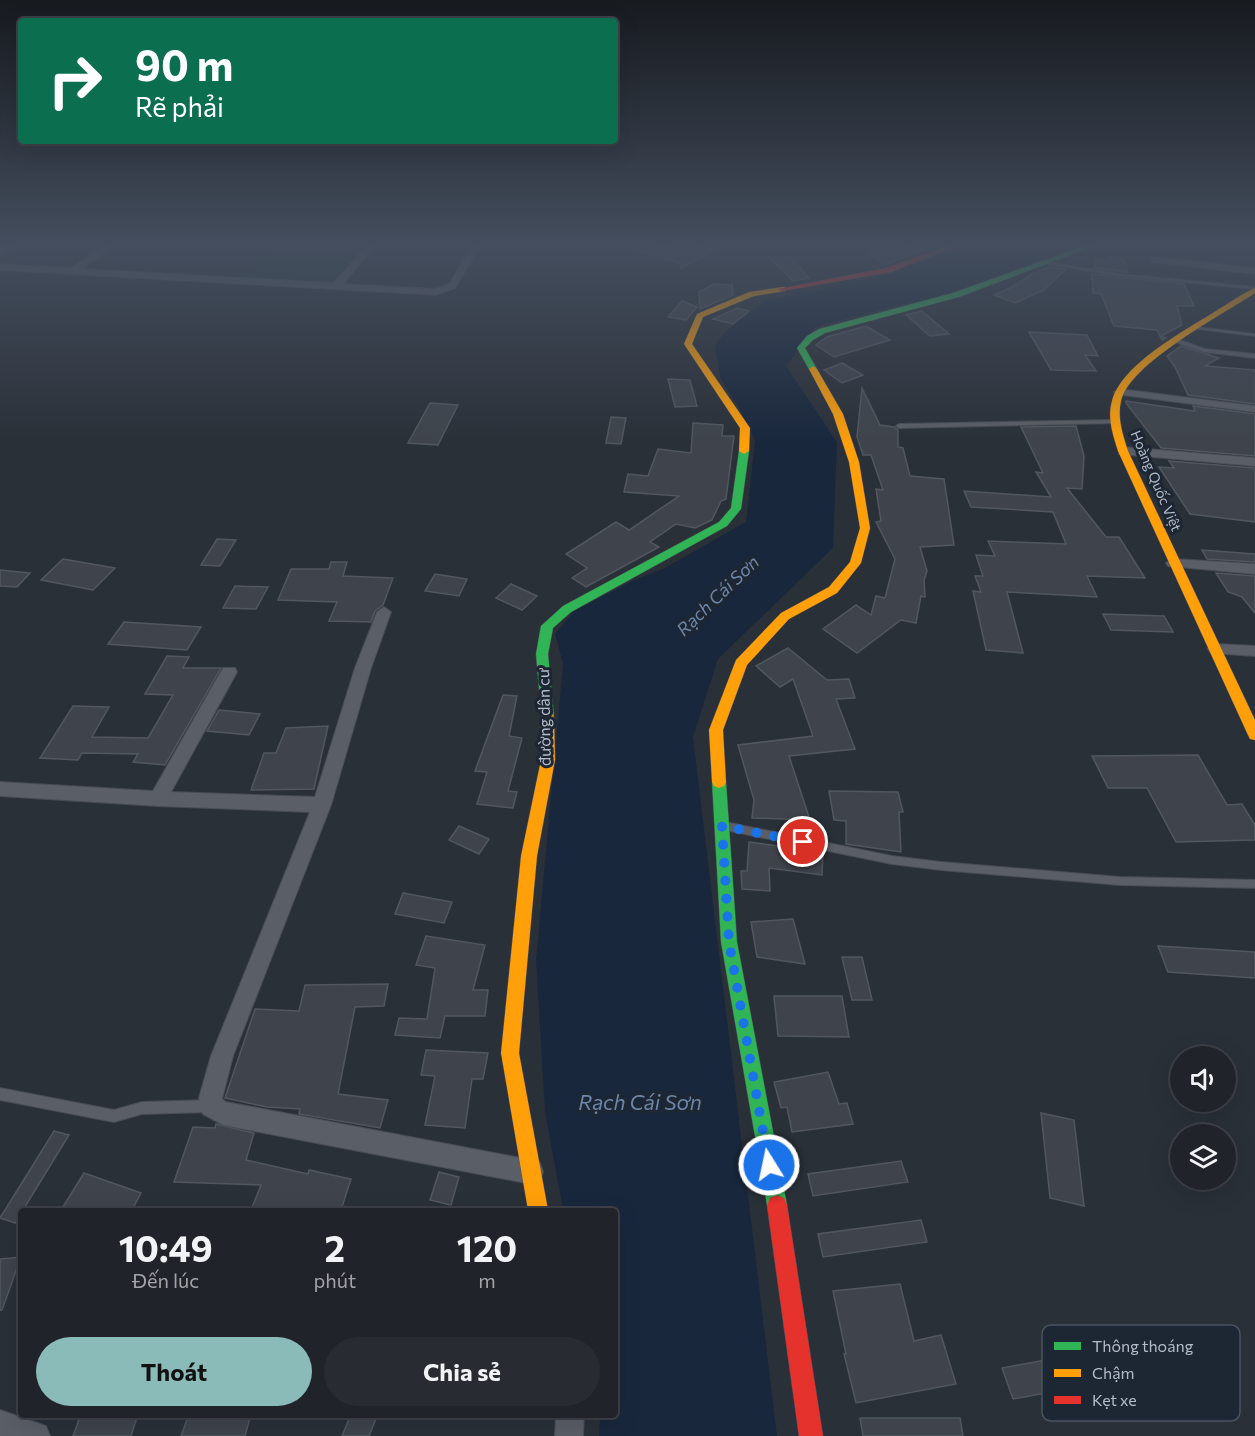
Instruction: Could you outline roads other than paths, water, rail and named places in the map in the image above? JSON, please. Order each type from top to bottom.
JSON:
[{"type":"street","name":"đường dân cư","points":[[538,1208],[510,1053],[529,856],[548,760],[547,696],[543,654],[548,626],[567,609],[723,524],[736,509],[743,468],[745,428],[688,344],[700,316],[714,310]]},
{"type":"street","points":[[811,1436],[786,1254],[729,942],[716,730],[741,663],[785,616],[833,590],[855,563],[866,528],[854,462],[838,414],[801,348],[810,338],[822,331],[900,310]]},
{"type":"street","points":[[1119,392],[1134,374],[1177,341],[1224,310]]},
{"type":"street","points":[[1119,392],[1255,409]]},
{"type":"street","name":"Hoàng Quốc Việt","points":[[1119,392],[1113,422],[1123,451],[1173,563],[1216,649],[1255,735]]},
{"type":"street","points":[[1123,451],[1255,462]]},
{"type":"street","points":[[1173,563],[1255,569]]},
{"type":"street","points":[[384,612],[363,668],[322,804],[222,1056],[210,1098],[211,1106],[223,1113],[531,1172]]},
{"type":"street","points":[[1216,649],[1255,651]]},
{"type":"street","points":[[158,799],[228,672]]},
{"type":"street","points":[[0,789],[158,799],[322,804]]},
{"type":"street","points":[[569,1436],[570,1418]]},
{"type":"street","points":[[0,1424],[36,1436]]},
{"type":"lane","points":[[1198,328],[1255,335]]},
{"type":"lane","points":[[1177,341],[1204,350],[1255,356]]},
{"type":"lane","points":[[899,426],[1113,422]]},
{"type":"lane","points":[[722,826],[870,856],[931,865],[1120,881],[1255,884]]},
{"type":"lane","points":[[0,1094],[114,1116],[142,1108],[211,1106]]},
{"type":"water","name":"Rạch Cái Sơn","points":[[754,310],[880,310],[817,326],[786,366],[837,442],[833,548],[718,659],[693,737],[777,1436],[599,1436],[600,1418],[618,1418],[618,1208],[563,1208],[545,1112],[536,960],[563,664],[555,634],[574,611],[634,580],[663,569],[746,522],[755,440],[720,377],[715,345],[726,331]]}]
